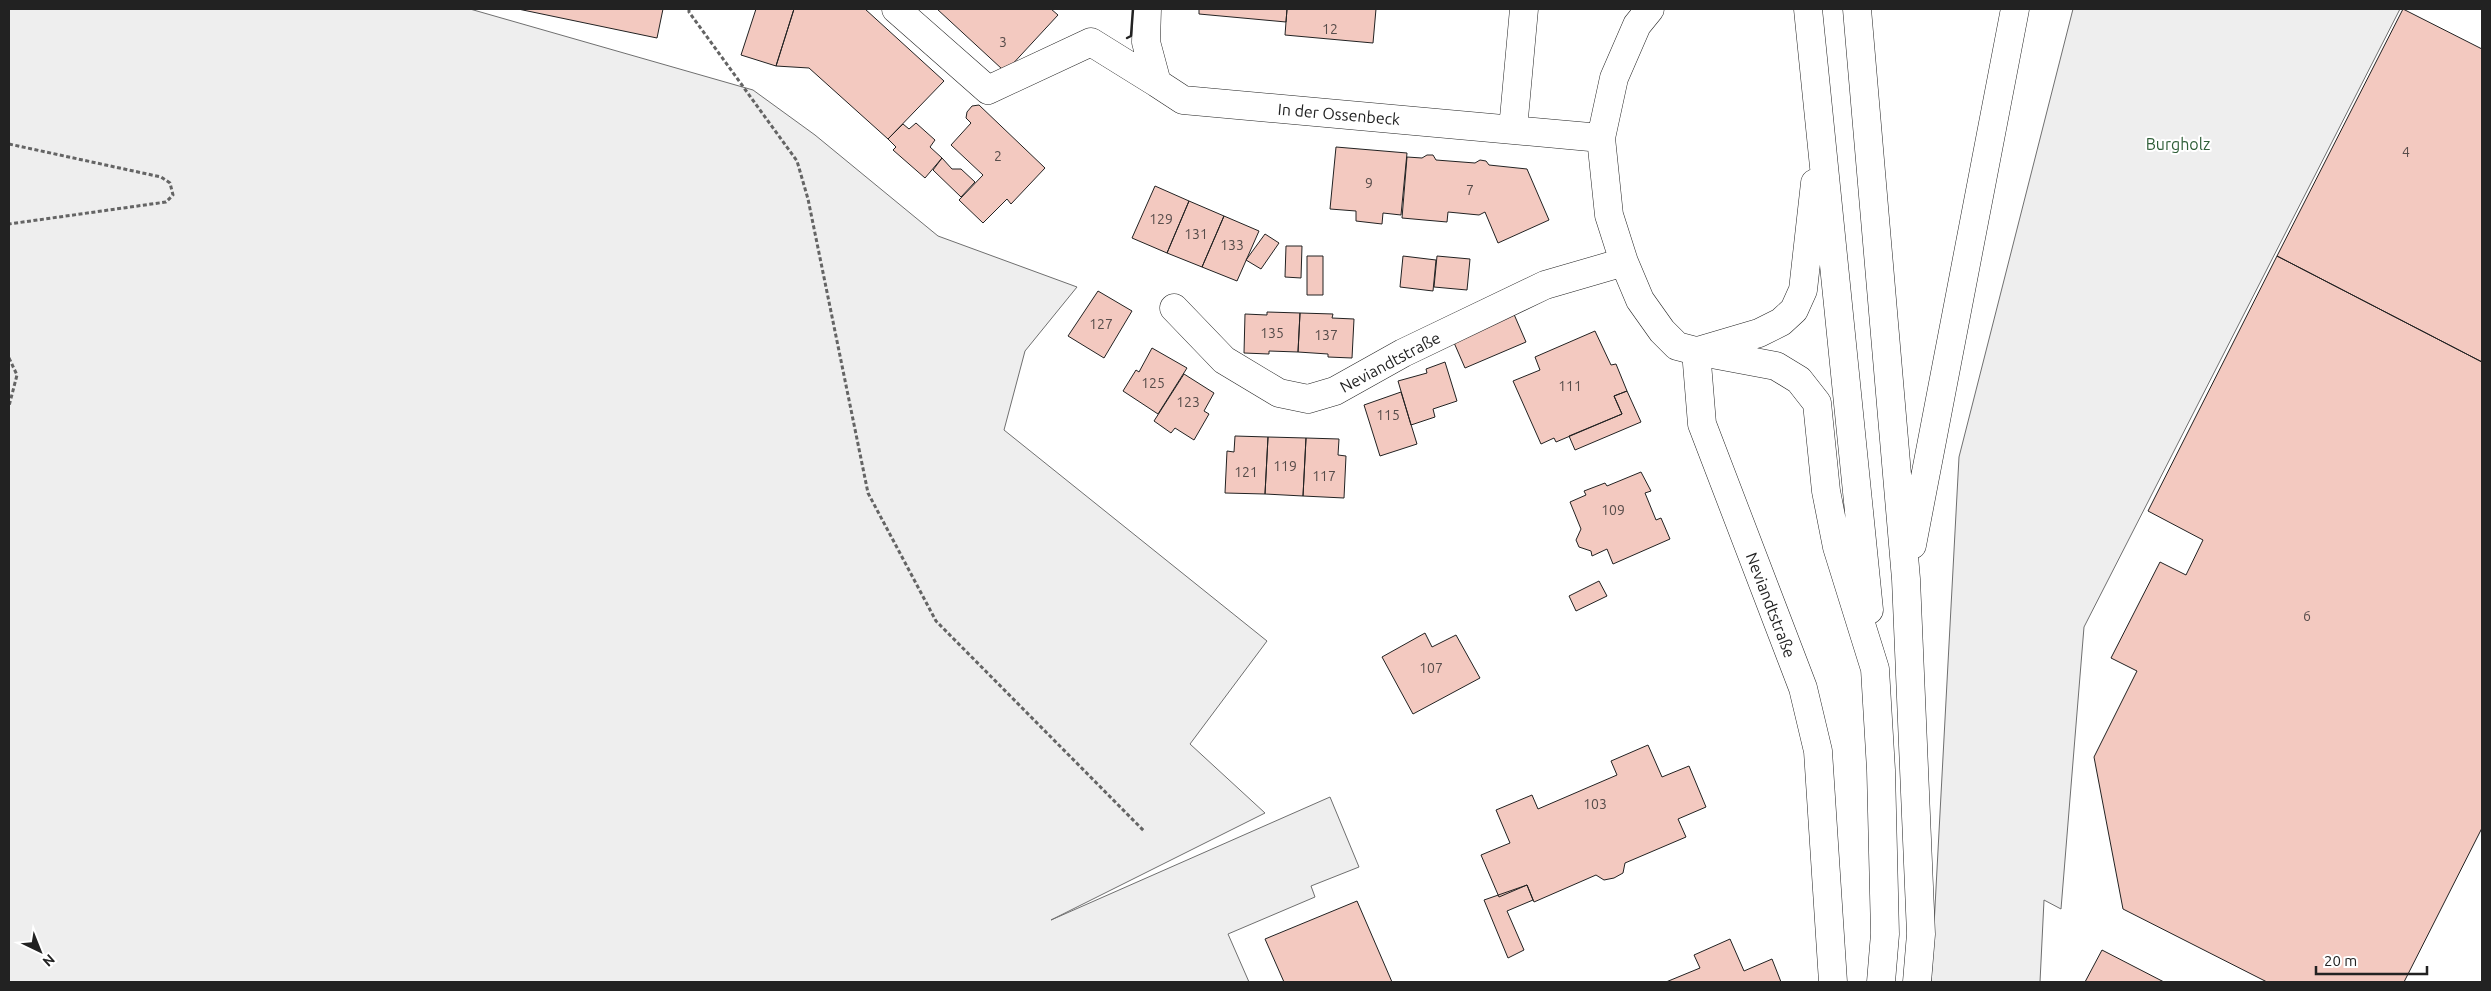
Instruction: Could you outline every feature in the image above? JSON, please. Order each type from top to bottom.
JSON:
[{"type":"main road","name":"In der Ossenbeck","points":[[896,9],[988,90],[1091,42],[1183,100],[1601,138]]},
{"type":"main road","points":[[1148,9],[1146,42],[1157,83]]},
{"type":"main road","points":[[1513,129],[1524,9]]},
{"type":"main road","points":[[1650,9],[1637,25],[1614,78],[1601,138],[1609,215],[1624,262],[1640,300],[1662,331],[1677,346],[1776,366],[1799,380],[1817,403],[1826,491],[1837,547],[1875,669]]},
{"type":"main road","points":[[1808,9],[1875,669],[1882,770],[1884,924],[1881,982]]},
{"type":"main road","points":[[1857,9],[1906,579],[1921,934],[1917,982]]},
{"type":"main road","points":[[1906,579],[2015,9]]},
{"type":"main road","points":[[1696,351],[1759,333],[1780,322],[1794,310],[1803,290],[1821,125]]},
{"type":"main road","name":"Neviandtstraße","points":[[1174,308],[1224,360],[1279,393],[1308,399],[1335,391],[1403,353],[1545,285],[1624,262]]},
{"type":"main road","name":"Neviandtstraße","points":[[1696,351],[1702,424],[1803,688],[1818,751],[1833,982]]},
{"type":"path","points":[[689,9],[689,12],[797,161],[808,199],[868,493],[936,622],[1144,831]]},
{"type":"path","points":[[9,144],[160,177],[170,183],[173,195],[166,202],[9,224]]},
{"type":"path","points":[[9,358],[17,375],[9,406]]},
{"type":"green space","points":[[9,9],[470,9],[753,90],[815,135],[938,236],[1077,287],[1025,351],[1004,430],[1267,641],[1190,744],[1265,813],[1051,920],[1330,797],[1359,867],[1311,886],[1315,897],[1228,934],[1249,982],[9,982]]},
{"type":"green space","name":"Burgholz","points":[[2073,9],[2400,9],[2084,627],[2061,909],[2044,900],[2040,982],[1931,982],[1959,457]]},
{"type":"building","points":[[518,9],[663,9],[657,38]]},
{"type":"building","points":[[756,9],[794,9],[776,66],[741,55]]},
{"type":"building","points":[[794,9],[865,9],[944,81],[888,139],[809,68],[776,66]]},
{"type":"building","points":[[937,9],[1051,9],[1058,15],[1008,69],[1002,69]]},
{"type":"building","points":[[1199,9],[1287,9],[1286,22],[1199,14]]},
{"type":"building","points":[[1287,9],[1376,9],[1373,43],[1285,35]]},
{"type":"building","points":[[2403,9],[2482,49],[2482,362],[2277,256]]},
{"type":"building","points":[[979,105],[1045,168],[1011,204],[1007,199],[983,223],[959,200],[983,175],[951,145],[971,123],[966,118],[967,112],[972,106]]},
{"type":"building","points":[[916,123],[935,140],[930,147],[942,158],[925,178],[893,150],[896,147],[888,139],[903,124],[909,129]]},
{"type":"building","points":[[1336,147],[1407,153],[1401,215],[1383,213],[1382,224],[1356,221],[1356,211],[1330,209]]},
{"type":"building","points":[[1427,155],[1433,155],[1436,160],[1475,163],[1480,160],[1486,161],[1489,165],[1527,169],[1549,220],[1498,243],[1485,212],[1479,215],[1448,212],[1447,222],[1402,218],[1407,157],[1422,158]]},
{"type":"building","points":[[942,158],[952,169],[961,169],[975,182],[961,197],[933,170]]},
{"type":"building","points":[[1155,186],[1189,201],[1167,253],[1132,238]]},
{"type":"building","points":[[1189,201],[1224,216],[1202,267],[1167,253]]},
{"type":"building","points":[[1224,216],[1259,231],[1237,281],[1202,267]]},
{"type":"building","points":[[1265,234],[1279,243],[1261,269],[1246,260]]},
{"type":"building","points":[[1286,246],[1302,246],[1301,278],[1285,277]]},
{"type":"building","points":[[1307,256],[1323,256],[1323,295],[1307,295]]},
{"type":"building","points":[[1403,256],[1436,260],[1433,291],[1400,287]]},
{"type":"building","points":[[1437,256],[1470,259],[1467,290],[1434,287]]},
{"type":"building","points":[[2277,256],[2482,362],[2482,828],[2404,982],[2267,982],[2123,909],[2094,757],[2137,671],[2111,658],[2160,562],[2186,575],[2203,540],[2148,511]]},
{"type":"building","points":[[1098,291],[1132,311],[1104,358],[1068,336]]},
{"type":"building","points":[[1267,312],[1300,313],[1298,352],[1269,351],[1269,354],[1244,353],[1245,314],[1267,315]]},
{"type":"building","points":[[1513,312],[1526,342],[1465,368],[1452,338]]},
{"type":"building","points":[[1300,313],[1333,314],[1332,318],[1354,319],[1352,358],[1328,357],[1328,354],[1298,352]]},
{"type":"building","points":[[1595,331],[1611,365],[1616,364],[1627,391],[1614,396],[1622,414],[1556,442],[1554,438],[1541,444],[1513,381],[1540,370],[1535,357]]},
{"type":"building","points":[[1152,348],[1187,368],[1158,414],[1123,391],[1136,370],[1139,372]]},
{"type":"building","points":[[1445,362],[1457,401],[1433,409],[1435,417],[1411,425],[1398,381],[1427,373],[1426,369]]},
{"type":"building","points":[[1184,374],[1214,393],[1204,411],[1209,414],[1194,440],[1175,428],[1171,433],[1154,421]]},
{"type":"building","points":[[1627,391],[1641,422],[1575,450],[1569,436],[1622,414],[1614,396]]},
{"type":"building","points":[[1401,392],[1417,444],[1380,456],[1364,405]]},
{"type":"building","points":[[1235,436],[1268,437],[1265,494],[1225,493],[1227,451],[1234,452]]},
{"type":"building","points":[[1268,437],[1306,438],[1303,496],[1265,494]]},
{"type":"building","points":[[1306,438],[1339,439],[1338,455],[1346,456],[1344,498],[1303,496]]},
{"type":"building","points":[[1641,472],[1651,491],[1645,493],[1656,520],[1661,518],[1670,539],[1613,564],[1607,549],[1592,556],[1591,551],[1579,547],[1576,540],[1581,529],[1570,502],[1586,495],[1584,491],[1605,483],[1607,486]]},
{"type":"building","points":[[1599,581],[1607,596],[1576,611],[1569,596]]},
{"type":"building","points":[[1425,633],[1432,647],[1456,635],[1480,678],[1413,714],[1382,657]]},
{"type":"building","points":[[1648,745],[1662,777],[1689,766],[1706,807],[1678,819],[1686,837],[1625,863],[1623,873],[1614,878],[1604,880],[1596,875],[1534,902],[1527,885],[1499,897],[1481,855],[1510,843],[1496,810],[1532,795],[1538,809],[1617,775],[1611,761]]},
{"type":"building","points":[[1527,885],[1533,900],[1507,911],[1524,950],[1508,958],[1484,900]]},
{"type":"building","points":[[1357,901],[1392,982],[1284,982],[1265,939]]},
{"type":"building","points":[[1730,939],[1744,971],[1772,959],[1781,982],[1666,982],[1700,968],[1694,955]]},
{"type":"building","points":[[2102,950],[2164,982],[2085,982]]},
{"type":"wall","points":[[1127,38],[1131,36],[1133,9]]}]
